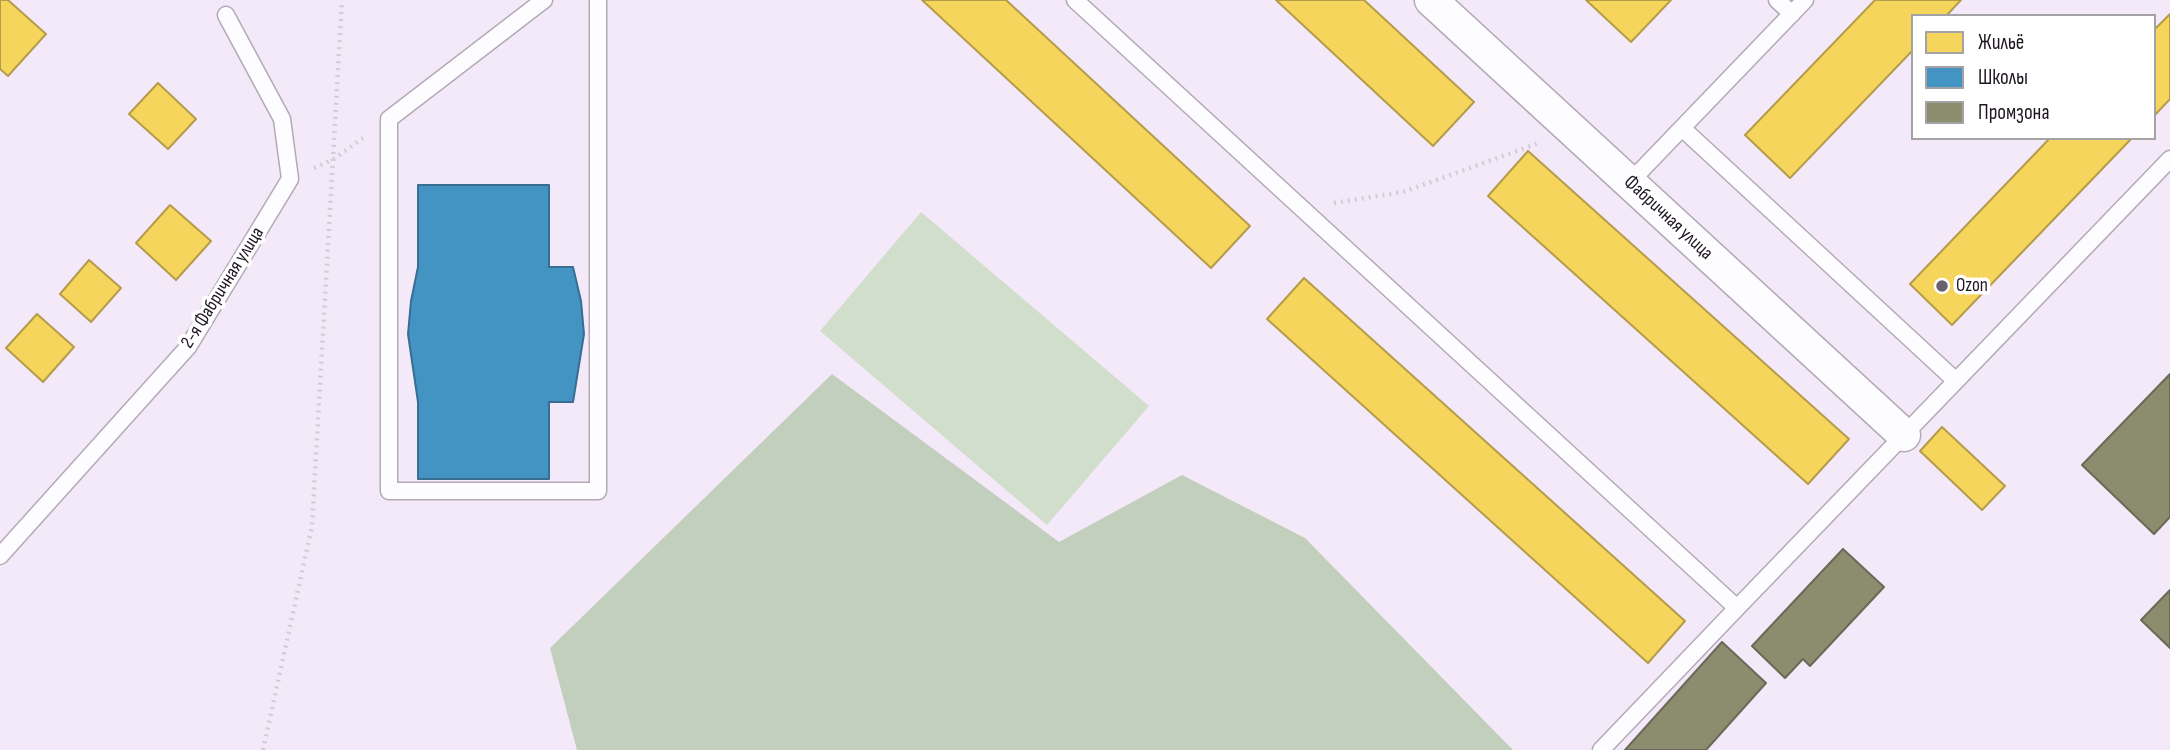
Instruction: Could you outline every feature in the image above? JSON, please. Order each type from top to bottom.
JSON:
[{"type":"street","name":"Фабричная улица","points":[[1431,0],[1904,435]]},
{"type":"lane","points":[[544,0],[389,119],[389,491],[598,491],[598,0]]},
{"type":"lane","points":[[1075,0],[1737,608]]},
{"type":"lane","points":[[1777,0],[1792,14]]},
{"type":"lane","points":[[1629,183],[1805,0]]},
{"type":"lane","name":"2-я Фабричная улица","points":[[0,556],[188,347],[290,179],[282,119],[226,15]]},
{"type":"lane","points":[[1682,128],[1956,381]]},
{"type":"lane","points":[[1601,750],[2170,159]]},
{"type":"path","points":[[263,750],[313,526],[342,0]]},
{"type":"path","points":[[1300,206],[1403,192],[1573,131]]},
{"type":"green space","points":[[921,212],[1149,406],[1047,525],[820,331]]},
{"type":"green space","points":[[832,374],[1059,542],[1182,475],[1305,538],[1513,750],[577,750],[550,648]]},
{"type":"building: Жильё","points":[[0,0],[8,0],[46,34],[8,76],[0,69]]},
{"type":"building: Жильё","points":[[922,0],[1006,0],[1250,226],[1211,268]]},
{"type":"building: Жильё","points":[[1276,0],[1364,0],[1474,102],[1433,146]]},
{"type":"building: Жильё","points":[[1586,0],[1671,0],[1631,42]]},
{"type":"building: Жильё","points":[[1875,0],[1961,0],[1948,14],[1911,14],[1911,52],[1790,178],[1745,135]]},
{"type":"building: Жильё","points":[[2170,14],[2170,99],[2156,114],[2156,28]]},
{"type":"building: Жильё","points":[[158,83],[196,119],[168,149],[129,114]]},
{"type":"building: Жильё","points":[[2048,140],[2130,140],[1952,325],[1910,284]]},
{"type":"building: Жильё","points":[[1528,151],[1849,439],[1808,484],[1488,196]]},
{"type":"building: Жильё","points":[[170,205],[211,241],[176,280],[136,243]]},
{"type":"building: Жильё","points":[[89,260],[121,288],[91,322],[60,294]]},
{"type":"building: Жильё","points":[[1304,278],[1685,621],[1648,663],[1267,319]]},
{"type":"building: Жильё","points":[[37,314],[74,347],[43,382],[6,348]]},
{"type":"building: Жильё","points":[[1942,427],[2005,486],[1982,510],[1920,451]]},
{"type":"building: Школы","points":[[418,185],[549,185],[549,267],[573,267],[581,301],[584,334],[573,402],[549,402],[549,479],[418,479],[418,402],[408,334],[418,267]]},
{"type":"building: Промзона","points":[[2170,374],[2170,517],[2154,534],[2082,465]]},
{"type":"building: Промзона","points":[[1843,549],[1884,587],[1810,666],[1803,659],[1785,678],[1752,646]]},
{"type":"building: Промзона","points":[[2170,590],[2170,648],[2141,620]]},
{"type":"building: Промзона","points":[[1722,642],[1766,683],[1706,750],[1625,750]]},
{"type":"place","name":"Ozon","points":[[1942,286]]}]
